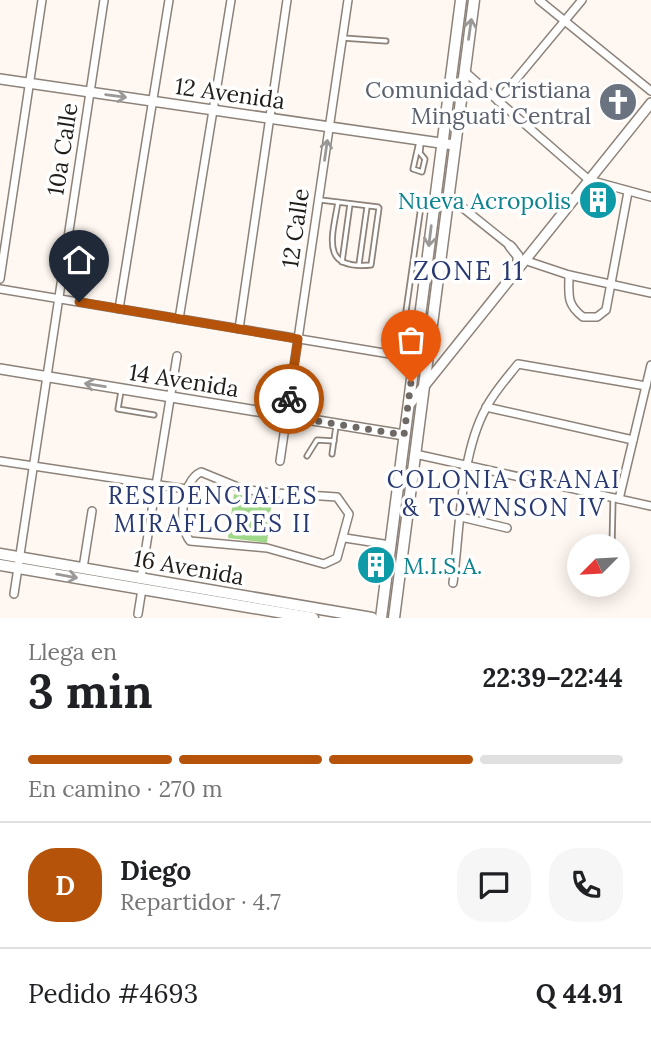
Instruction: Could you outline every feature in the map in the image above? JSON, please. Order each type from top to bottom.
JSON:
[{"type":"main road","points":[[381,618],[461,0]]},
{"type":"main road","points":[[393,618],[474,0]]},
{"type":"main road","name":"16 Avenida","points":[[0,554],[19,563],[372,618]]},
{"type":"main road","name":"16 Avenida","points":[[0,565],[19,563],[83,568],[142,584],[313,618]]},
{"type":"street","points":[[0,279],[42,0]]},
{"type":"street","name":"10a Calle","points":[[14,594],[104,0]]},
{"type":"street","points":[[119,309],[169,0]]},
{"type":"street","points":[[179,319],[231,0]]},
{"type":"street","points":[[239,329],[287,0]]},
{"type":"street","name":"12 Calle","points":[[280,461],[348,0]]},
{"type":"street","points":[[539,0],[651,91]]},
{"type":"street","points":[[498,101],[582,0]]},
{"type":"street","points":[[464,71],[589,180],[651,197]]},
{"type":"street","name":"12 Avenida","points":[[0,79],[454,145]]},
{"type":"street","points":[[409,405],[423,392],[651,103]]},
{"type":"street","points":[[569,275],[568,300],[572,308],[583,317],[597,317],[606,310],[628,192]]},
{"type":"street","points":[[448,196],[528,260],[569,275],[651,293]]},
{"type":"street","points":[[510,246],[520,259],[513,275]]},
{"type":"street","points":[[423,392],[513,275],[528,260]]},
{"type":"street","points":[[0,289],[414,358]]},
{"type":"street","points":[[138,614],[154,484],[177,356]]},
{"type":"street","points":[[453,583],[468,464],[486,407],[518,364],[646,386]]},
{"type":"street","points":[[616,498],[651,365]]},
{"type":"street","name":"14 Avenida","points":[[0,369],[404,435]]},
{"type":"street","points":[[486,407],[633,439]]},
{"type":"street","points":[[415,454],[651,506]]},
{"type":"street","points":[[0,461],[187,489]]},
{"type":"street","points":[[199,472],[240,488],[288,496],[332,496],[343,502],[349,514],[345,538],[332,562],[320,564],[249,545],[190,541],[184,530],[187,489],[199,472]]},
{"type":"street","points":[[83,568],[92,511]]},
{"type":"street","points":[[461,517],[507,528]]},
{"type":"street","points":[[345,538],[390,545]]},
{"type":"lane","points":[[343,38],[386,41]]},
{"type":"lane","points":[[421,141],[420,153],[425,159],[422,172],[413,169],[421,141]]},
{"type":"lane","points":[[318,200],[338,202],[378,207],[381,214],[373,262],[369,266],[342,262],[334,255],[331,245],[338,202]]},
{"type":"lane","points":[[342,262],[350,204]]},
{"type":"lane","points":[[359,264],[367,206]]},
{"type":"lane","points":[[121,389],[118,409],[155,415]]},
{"type":"lane","points":[[332,454],[337,424]]},
{"type":"lane","points":[[307,456],[317,440],[334,440]]},
{"type":"lane","points":[[613,534],[616,498]]},
{"type":"green space","points":[[234,494],[272,499],[267,543],[228,538]]},
{"type":"way so far","points":[[289,399],[286,416],[404,435],[411,382]]},
{"type":"place","name":"Comunidad Cristiana Minguati Central","points":[[618,102]]},
{"type":"place","name":"Nueva Acropolis","points":[[598,200]]},
{"type":"place","name":"M.I.S.A.","points":[[376,565]]},
{"type":"district","name":"ZONE 11","points":[[469,270]]},
{"type":"district","name":"COLONIA GRANAI & TOWNSON IV","points":[[504,493]]},
{"type":"district","name":"RESIDENCIALES MIRAFLORES II","points":[[213,509]]},
{"type":"route","points":[[79,302],[298,339],[289,399]]}]
